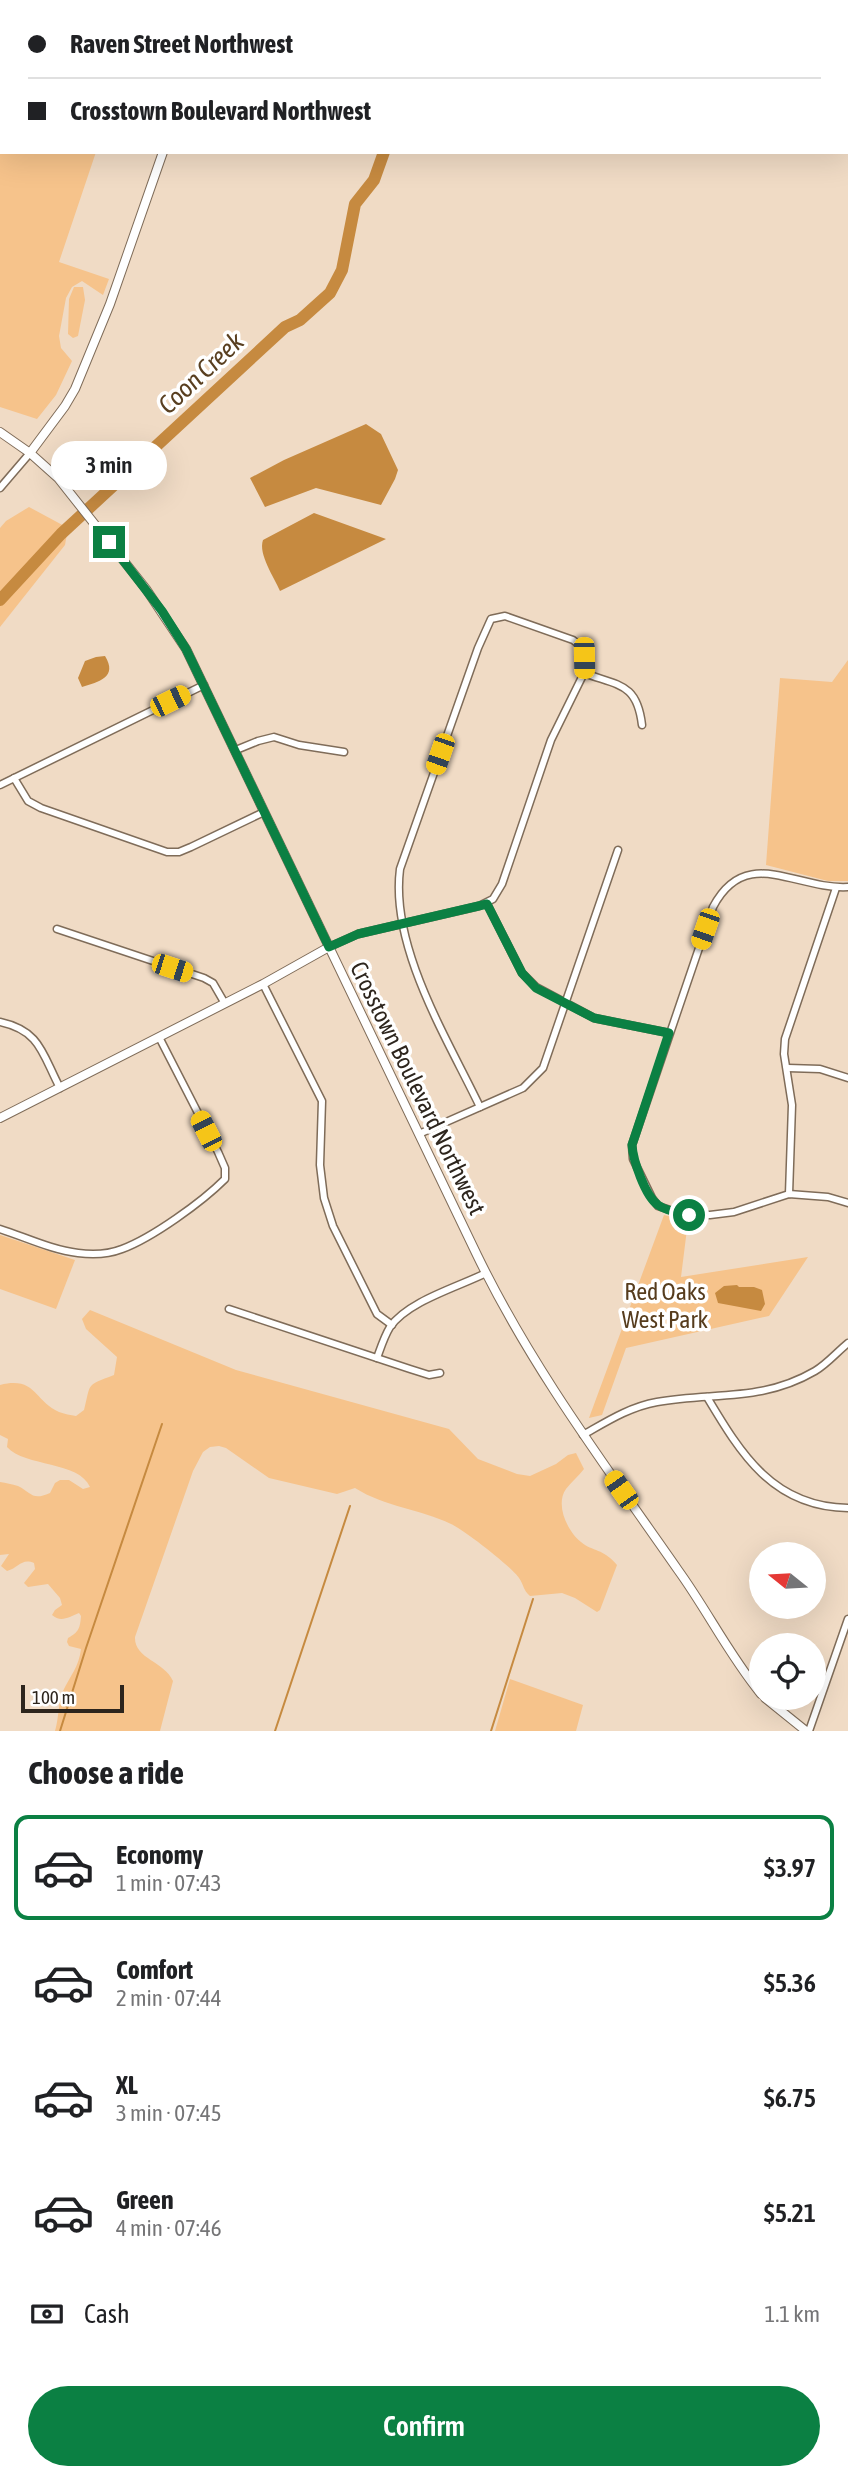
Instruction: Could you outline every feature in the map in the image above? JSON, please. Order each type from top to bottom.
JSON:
[{"type":"street","points":[[0,488],[30,453],[75,389],[110,304],[162,154]]},
{"type":"street","name":"Crosstown Boulevard Northwest","points":[[0,432],[48,468],[74,498],[162,611],[186,649],[486,1273],[529,1353],[749,1678]]},
{"type":"street","points":[[0,1118],[358,934],[404,923],[487,904],[498,892],[551,740],[584,674],[582,647],[573,640],[505,616],[491,618],[485,627],[400,869],[399,894],[404,923],[417,976],[480,1107]]},
{"type":"street","points":[[584,674],[626,688],[635,695],[642,725]]},
{"type":"street","points":[[0,785],[204,685]]},
{"type":"street","points":[[236,750],[274,737],[299,745],[344,752]]},
{"type":"street","points":[[14,778],[27,801],[41,808],[167,852],[180,852],[264,812]]},
{"type":"street","points":[[419,1134],[523,1088],[535,1078],[542,1068],[618,850]]},
{"type":"street","points":[[848,887],[814,885],[781,875],[757,873],[740,877],[724,888],[713,907],[632,1145],[633,1159],[652,1198],[665,1209],[701,1216],[734,1212],[789,1194],[828,1197],[848,1203]]},
{"type":"street","points":[[789,1194],[792,1105],[784,1054],[785,1039],[836,888]]},
{"type":"street","points":[[487,904],[522,973],[536,988],[594,1018],[669,1033]]},
{"type":"street","points":[[57,929],[204,978],[213,983],[224,1002]]},
{"type":"street","points":[[263,984],[321,1101],[320,1165],[324,1198],[332,1226],[377,1314],[392,1325]]},
{"type":"street","points":[[0,1021],[27,1031],[36,1041],[60,1087]]},
{"type":"street","points":[[0,1229],[77,1253],[96,1254],[120,1249],[180,1214],[214,1191],[225,1179],[225,1168],[218,1152],[159,1037]]},
{"type":"street","points":[[788,1068],[820,1069],[848,1079]]},
{"type":"street","points":[[377,1358],[383,1339],[392,1325],[418,1305],[486,1273]]},
{"type":"street","points":[[229,1309],[429,1375],[440,1373]]},
{"type":"street","points":[[583,1435],[634,1408],[656,1402],[766,1392],[790,1384],[817,1370],[848,1343]]},
{"type":"street","points":[[707,1397],[751,1465],[770,1482],[815,1503],[848,1508]]},
{"type":"street","points":[[781,1710],[808,1731],[848,1619]]},
{"type":"green space","points":[[0,154],[95,154],[59,262],[109,279],[103,295],[82,281],[72,287],[66,298],[59,336],[61,348],[72,361],[56,395],[37,419],[0,407]]},
{"type":"green space","points":[[74,287],[83,287],[85,300],[78,336],[73,338],[68,334],[69,299]]},
{"type":"green space","points":[[29,507],[68,528],[65,545],[0,627],[0,528],[6,521]]},
{"type":"green space","points":[[848,660],[848,881],[828,881],[766,865],[780,678],[832,682]]},
{"type":"green space","name":"Red Oaks West Park","points":[[664,1215],[688,1221],[681,1277],[808,1257],[769,1316],[626,1348],[602,1415],[589,1418]]},
{"type":"green space","points":[[0,1235],[75,1260],[56,1309],[0,1289]]},
{"type":"green space","points":[[90,1310],[236,1370],[449,1429],[478,1459],[517,1474],[530,1476],[576,1453],[584,1469],[563,1495],[564,1517],[581,1542],[603,1553],[617,1565],[600,1610],[597,1612],[562,1593],[530,1596],[515,1573],[498,1558],[457,1527],[439,1519],[378,1500],[355,1488],[337,1494],[269,1478],[226,1448],[210,1447],[203,1452],[193,1471],[135,1637],[139,1650],[169,1674],[173,1681],[160,1731],[55,1731],[61,1696],[81,1649],[69,1646],[67,1642],[78,1629],[81,1616],[79,1613],[62,1619],[52,1615],[62,1605],[60,1598],[48,1584],[28,1587],[24,1583],[35,1569],[34,1563],[23,1563],[7,1571],[1,1566],[9,1554],[0,1555],[0,1482],[18,1486],[36,1496],[50,1493],[55,1483],[60,1480],[69,1480],[83,1489],[90,1487],[75,1473],[26,1458],[7,1447],[8,1439],[0,1435],[0,1385],[12,1383],[28,1387],[61,1413],[76,1416],[84,1410],[91,1386],[114,1375],[117,1357],[86,1329],[82,1319]]},
{"type":"green space","points":[[510,1679],[583,1705],[576,1731],[495,1731]]},
{"type":"shaded area","points":[[366,424],[381,434],[398,470],[381,505],[316,488],[265,507],[250,478]]},
{"type":"shaded area","points":[[314,513],[386,539],[280,591],[265,559],[263,540]]},
{"type":"shaded area","points":[[105,656],[108,674],[100,681],[82,687],[78,678],[85,661]]},
{"type":"shaded area","points":[[737,1285],[762,1290],[765,1304],[761,1311],[718,1303],[715,1293],[724,1286]]},
{"type":"waterway","name":"Coon Creek","points":[[0,600],[61,534],[285,327],[300,320],[330,293],[342,270],[355,204],[374,180],[383,154]]},
{"type":"waterway","points":[[60,1731],[162,1424]]},
{"type":"waterway","points":[[275,1731],[350,1506]]},
{"type":"waterway","points":[[491,1731],[533,1599]]},
{"type":"route","points":[[109,542],[162,611],[186,649],[329,947],[358,934],[487,904],[522,973],[536,988],[586,1016],[669,1033],[632,1145],[633,1159],[658,1206],[689,1215]]}]
